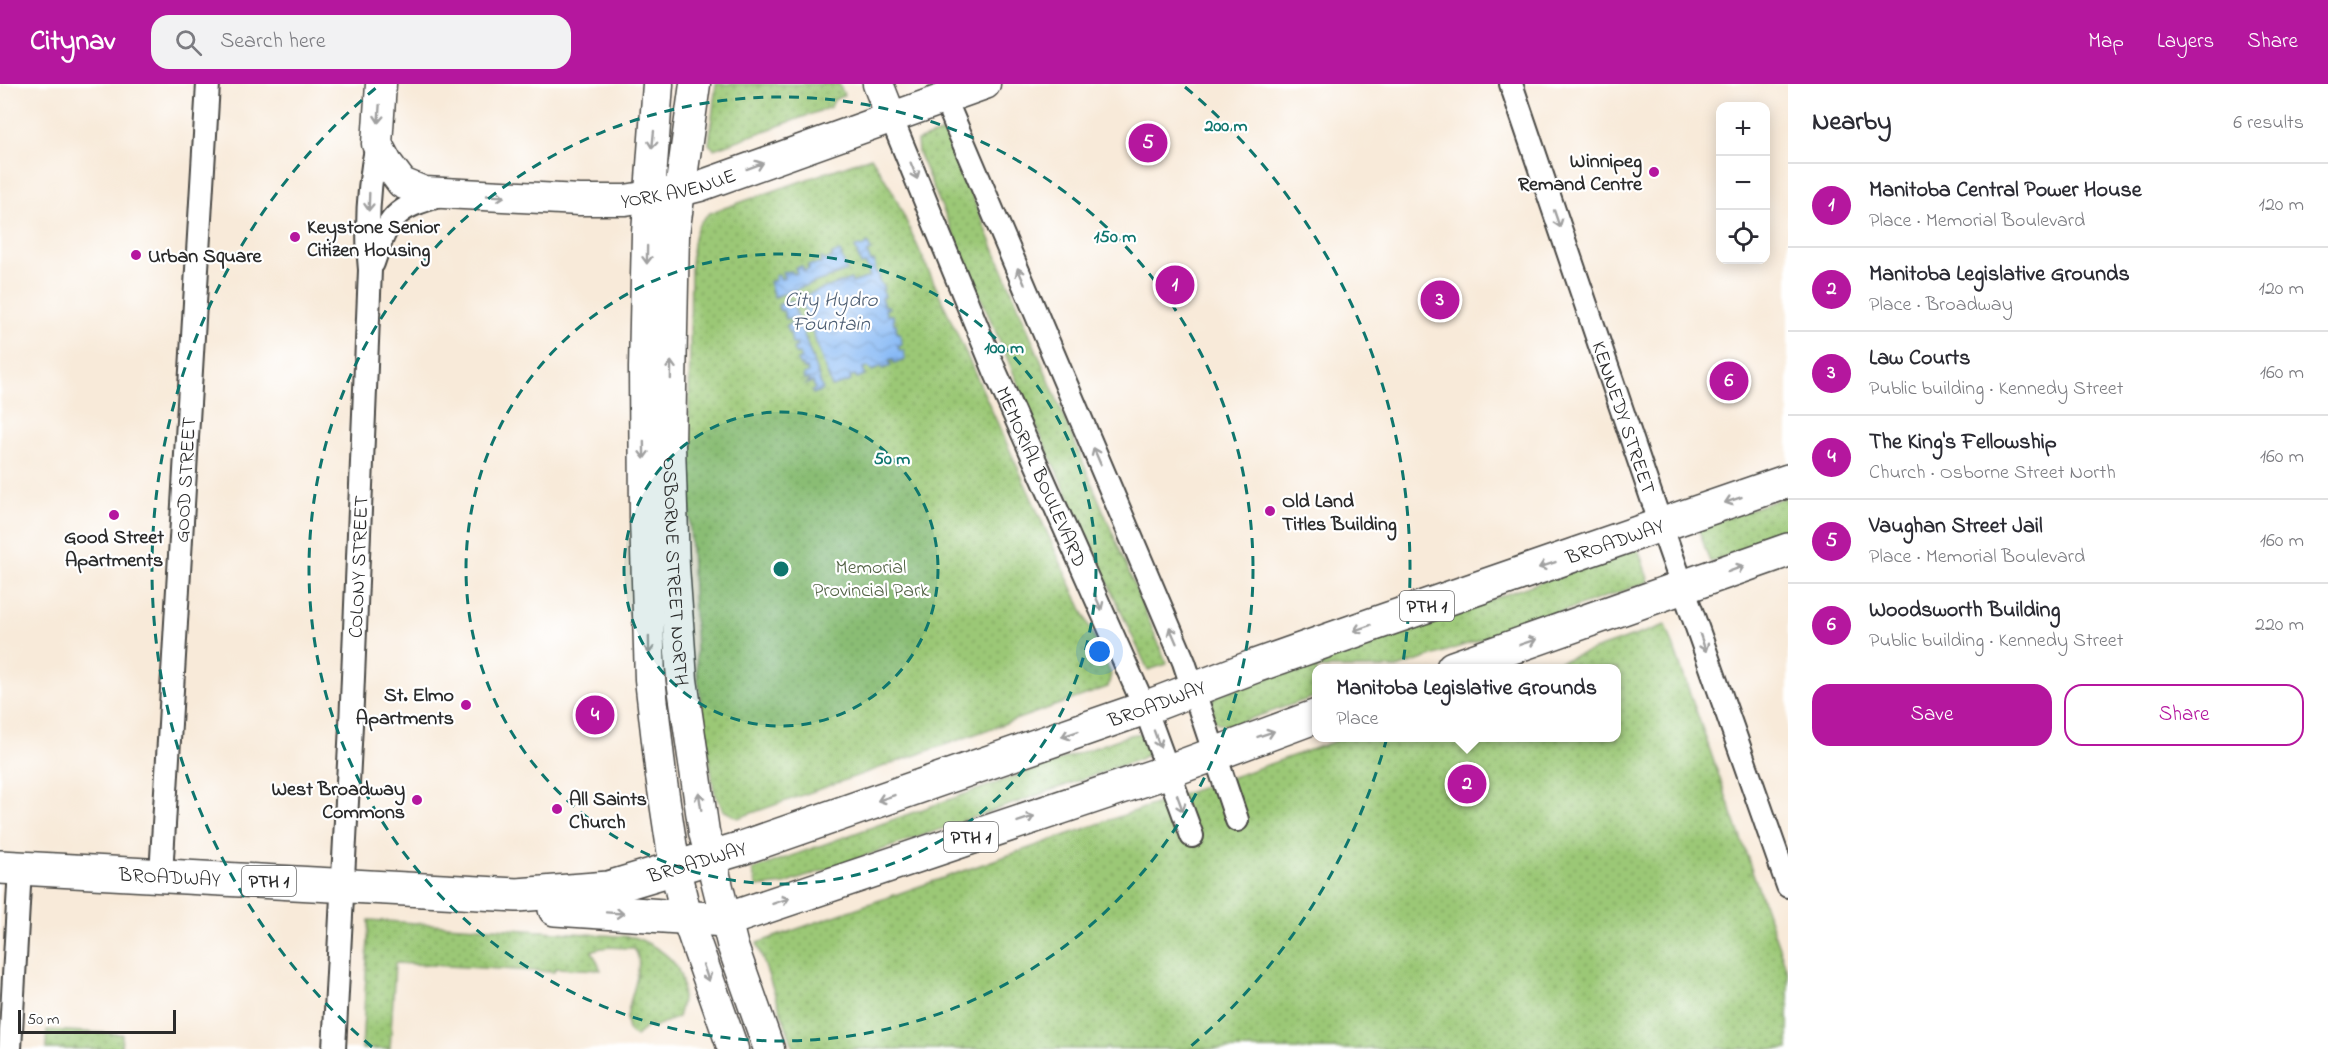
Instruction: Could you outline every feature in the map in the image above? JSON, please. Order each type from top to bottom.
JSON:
[{"type":"highway","name":"BROADWAY","points":[[10,867],[517,895],[608,888],[710,858],[1146,708],[1354,631],[1788,481]]},
{"type":"highway","points":[[1468,664],[1788,550]]},
{"type":"highway","name":"BROADWAY","points":[[517,895],[556,909],[726,920],[1169,771],[1312,718]]},
{"type":"main road","name":"COLONY STREET","points":[[377,144],[381,84]]},
{"type":"main road","name":"OSBORNE STREET NORTH","points":[[658,84],[649,197],[644,432],[650,679],[661,776],[675,868],[687,918],[733,1049]]},
{"type":"main road","name":"OSBORNE STREET NORTH","points":[[694,84],[674,234],[672,329],[670,446],[674,566],[682,680],[703,828],[710,858],[733,946],[769,1049]]},
{"type":"main road","name":"MEMORIAL BOULEVARD","points":[[878,84],[891,117]]},
{"type":"main road","name":"YORK AVENUE","points":[[377,144],[387,163],[402,183],[424,192],[625,200],[700,186],[891,117],[942,91],[985,84]]},
{"type":"street","name":"GOOD STREET","points":[[161,875],[208,84]]},
{"type":"street","name":"KENNEDY STREET","points":[[1511,84],[1788,886]]},
{"type":"street","points":[[942,91],[1195,689],[1238,820]]},
{"type":"street","name":"MEMORIAL BOULEVARD","points":[[891,117],[995,371],[1146,708],[1192,836]]},
{"type":"street","name":"COLONY STREET","points":[[334,1049],[351,725],[370,270],[368,244],[370,177],[377,144]]},
{"type":"street","points":[[370,270],[387,226],[399,212],[418,201],[449,193]]},
{"type":"street","points":[[10,867],[10,1049]]},
{"type":"green space","points":[[716,84],[839,84],[844,95],[834,100],[831,107],[714,149],[709,144]]},
{"type":"green space","points":[[943,132],[949,140],[1167,664],[1148,670],[1049,455],[918,152],[917,141]]},
{"type":"green space","name":"Memorial Provincial Park","points":[[871,157],[893,192],[1111,674],[1108,687],[738,818],[723,810],[714,791],[697,672],[688,484],[693,242],[700,223],[710,213]]},
{"type":"green space","points":[[1788,496],[1788,534],[1710,562],[1698,528]]},
{"type":"green space","points":[[1638,548],[1649,582],[1409,664],[1312,664],[1312,698],[1229,726],[1213,718],[1211,709],[1213,699],[1220,694]]},
{"type":"green space","points":[[1666,625],[1788,973],[1788,1049],[794,1049],[757,943],[1333,742],[1621,742],[1621,664],[1553,664]]},
{"type":"green space","points":[[1143,733],[1150,753],[1140,759],[785,884],[757,887],[752,870],[1130,735]]},
{"type":"green space","points":[[369,920],[634,937],[660,950],[676,966],[683,988],[678,1017],[652,1028],[649,1025],[636,1036],[629,1031],[628,1010],[638,968],[638,957],[633,948],[606,947],[592,951],[601,970],[556,968],[554,972],[395,963],[390,1049],[362,1049]]},
{"type":"green space","points":[[47,1030],[122,1034],[121,1049],[46,1049]]},
{"type":"water","name":"City Hydro Fountain","points":[[868,243],[871,251],[867,253],[871,262],[874,261],[876,273],[878,272],[880,278],[878,279],[884,289],[882,290],[885,296],[881,298],[884,306],[889,308],[885,309],[887,315],[893,315],[897,333],[900,333],[902,344],[898,346],[900,351],[904,350],[905,360],[894,363],[893,359],[889,360],[891,366],[882,369],[881,366],[872,371],[868,367],[863,368],[865,375],[857,378],[855,375],[850,377],[851,381],[832,387],[800,297],[851,279],[852,283],[870,277],[866,264],[861,265],[855,247],[860,246],[861,248]]},
{"type":"water","name":"City Hydro Fountain","points":[[840,252],[847,271],[774,297],[769,282],[776,280],[775,276],[779,275],[781,279],[784,278],[782,272],[797,273],[795,268],[802,266],[804,271],[809,269],[808,265],[821,264],[820,259],[823,258],[824,261],[833,257],[832,254]]},
{"type":"water","name":"City Hydro Fountain","points":[[792,300],[823,390],[813,394],[812,391],[815,389],[813,382],[806,384],[808,379],[804,380],[803,375],[808,373],[807,368],[800,366],[797,360],[801,358],[799,353],[796,355],[793,348],[797,347],[796,344],[792,344],[790,332],[786,326],[792,323],[791,318],[786,319],[783,310],[780,311],[778,305]]},
{"type":"place","name":"Vaughan Street Jail","points":[[1148,143]]},
{"type":"place","name":"Winnipeg Remand Centre","points":[[1654,172]]},
{"type":"place","name":"Keystone Senior Citizen Housing","points":[[295,237]]},
{"type":"place","name":"Urban Square","points":[[136,255]]},
{"type":"place","name":"Manitoba Central Power House","points":[[1175,285]]},
{"type":"place","name":"Law Courts","points":[[1440,300]]},
{"type":"place","name":"Woodsworth Building","points":[[1729,381]]},
{"type":"place","name":"Old Land Titles Building","points":[[1270,511]]},
{"type":"place","name":"Good Street Apartments","points":[[114,515]]},
{"type":"place","name":"St. Elmo Apartments","points":[[466,705]]},
{"type":"place","name":"The King's Fellowship","points":[[595,715]]},
{"type":"place","name":"Manitoba Legislative Grounds","points":[[1467,784]]},
{"type":"place","name":"West Broadway Commons","points":[[417,800]]},
{"type":"place","name":"All Saints Church","points":[[557,809]]}]
